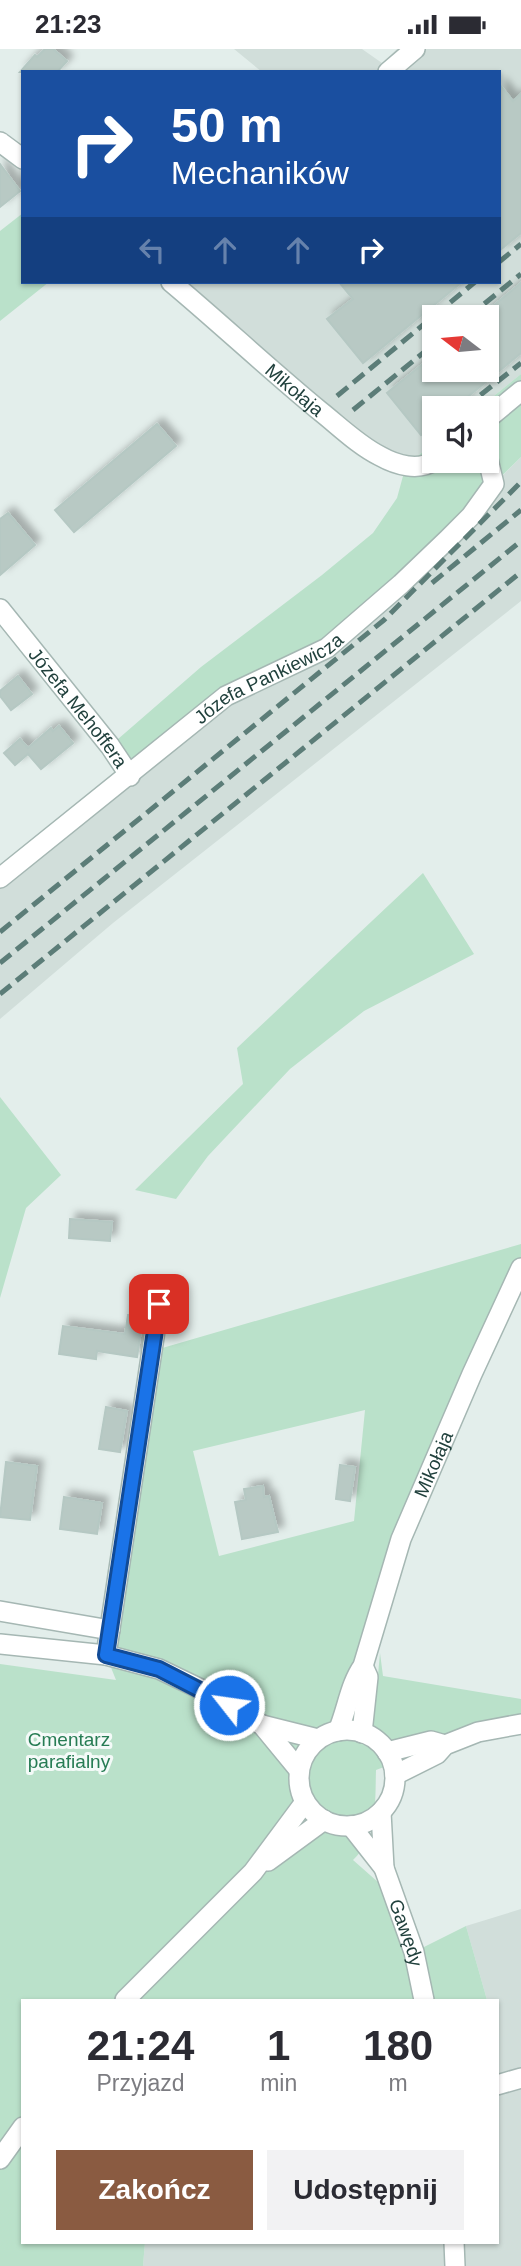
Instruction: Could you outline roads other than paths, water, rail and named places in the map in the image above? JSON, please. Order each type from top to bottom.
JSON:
[{"type":"street","points":[[390,70],[415,49]]},
{"type":"street","points":[[0,142],[21,158]]},
{"type":"street","name":"Mikołaja","points":[[173,284],[366,448],[394,463],[422,466]]},
{"type":"street","points":[[499,409],[521,391]]},
{"type":"street","name":"Józefa Pankiewicza","points":[[0,878],[226,697],[327,648],[401,584],[471,516],[494,484],[491,473]]},
{"type":"street","name":"Józefa Mehoffera","points":[[0,609],[110,746],[130,776]]},
{"type":"street","name":"Mikołaja","points":[[338,1731],[357,1675],[363,1666],[401,1539],[521,1268]]},
{"type":"street","points":[[106,1655],[159,1304]]},
{"type":"street","points":[[0,1611],[110,1630]]},
{"type":"street","points":[[0,1644],[106,1655],[159,1669],[213,1695],[261,1725],[299,1770]]},
{"type":"street","name":"Mikołaja","points":[[362,1733],[368,1677],[363,1666]]},
{"type":"street","points":[[394,1775],[437,1754],[445,1745],[478,1732],[521,1724]]},
{"type":"street","points":[[261,1725],[318,1739]]},
{"type":"street","points":[[338,1731],[362,1733],[376,1740],[387,1752],[394,1775],[394,1788],[381,1812],[362,1824],[337,1825],[324,1821],[313,1813],[305,1802],[299,1787],[299,1770],[309,1748],[318,1739],[338,1731]]},
{"type":"street","points":[[387,1752],[431,1741],[445,1745]]},
{"type":"street","points":[[126,1999],[253,1872],[305,1802]]},
{"type":"street","name":"Gawędy","points":[[381,1812],[384,1868],[414,1952],[424,1999]]},
{"type":"street","points":[[253,1872],[324,1821]]},
{"type":"street","name":"Gawędy","points":[[351,1826],[384,1868]]},
{"type":"street","points":[[499,2084],[521,2077]]},
{"type":"street","points":[[0,2159],[21,2130]]},
{"type":"street","points":[[454,2244],[455,2266]]},
{"type":"railway","points":[[501,260],[521,244]]},
{"type":"railway","points":[[483,305],[521,274]]},
{"type":"railway","points":[[337,396],[473,284]]},
{"type":"railway","points":[[353,410],[422,354]]},
{"type":"railway","points":[[479,396],[521,363]]},
{"type":"railway","points":[[0,932],[384,620],[521,482]]},
{"type":"railway","points":[[432,583],[521,510]]},
{"type":"railway","points":[[0,963],[521,541]]},
{"type":"railway","points":[[0,994],[521,572]]},
{"type":"park label","name":"Cmentarz parafialny","points":[[69,1750]]}]
